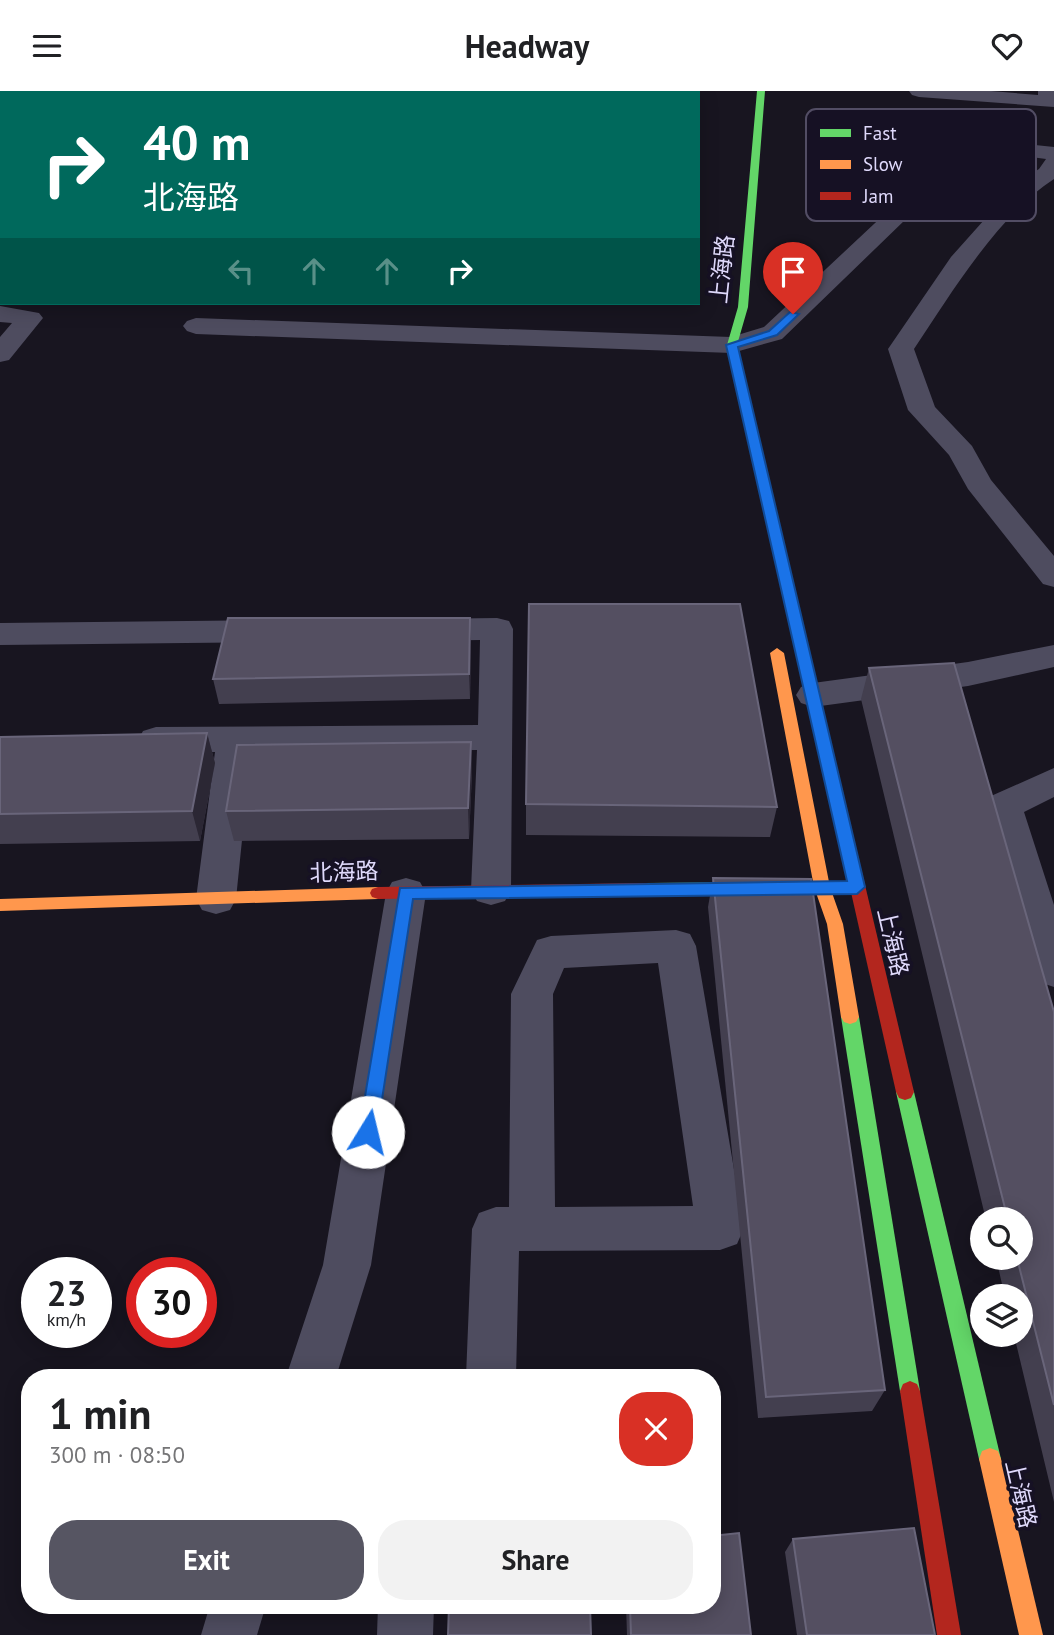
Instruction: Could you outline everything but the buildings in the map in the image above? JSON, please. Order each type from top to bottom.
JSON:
[{"type":"main road","points":[[736,188],[747,91]]},
{"type":"main road","name":"上海路","points":[[761,91],[743,307],[719,345],[813,695],[1031,1635]]},
{"type":"main road","points":[[775,643],[815,888],[835,925],[949,1635]]},
{"type":"main road","points":[[815,888],[857,887]]},
{"type":"main road","name":"北海路","points":[[0,905],[491,890],[780,888]]},
{"type":"street","points":[[919,91],[1049,103],[1048,91]]},
{"type":"street","points":[[1036,152],[1054,154]]},
{"type":"street","points":[[1036,181],[1047,174],[1054,164]]},
{"type":"street","points":[[196,326],[719,345],[773,333],[891,221]]},
{"type":"street","points":[[996,221],[960,262],[901,349],[922,410],[962,452],[978,482],[1054,576]]},
{"type":"street","points":[[0,314],[30,318],[0,355]]},
{"type":"street","points":[[386,630],[497,629],[491,890]]},
{"type":"street","points":[[0,634],[303,631]]},
{"type":"street","points":[[813,695],[968,674],[1054,656]]},
{"type":"street","points":[[124,740],[495,737]]},
{"type":"street","points":[[216,899],[234,741]]},
{"type":"street","points":[[1054,781],[1004,806],[1054,970]]},
{"type":"street","points":[[314,1369],[347,1265],[406,893]]},
{"type":"street","points":[[491,1369],[496,1229],[532,1229],[720,1228],[676,946],[551,952],[531,994],[532,1229]]},
{"type":"street","points":[[229,1635],[235,1614]]},
{"type":"street","points":[[405,1635],[406,1614]]},
{"type":"street","points":[[1043,1635],[1054,1633]]},
{"type":"traffic: fast","points":[[761,91],[743,307],[732,345],[784,568]]},
{"type":"traffic: fast","points":[[646,889],[764,888]]},
{"type":"traffic: fast","points":[[850,1017],[910,1391]]},
{"type":"traffic: fast","points":[[905,1092],[990,1459]]},
{"type":"traffic: slow","points":[[777,653],[822,887],[835,924],[850,1017]]},
{"type":"traffic: slow","points":[[0,905],[378,893]]},
{"type":"traffic: slow","points":[[990,1459],[1031,1635]]},
{"type":"traffic: jam","points":[[784,568],[905,1092]]},
{"type":"traffic: jam","points":[[378,893],[646,889]]},
{"type":"traffic: jam","points":[[910,1391],[949,1635]]},
{"type":"route","points":[[368,1132],[406,893],[857,887],[732,345],[773,333],[793,314]]}]
